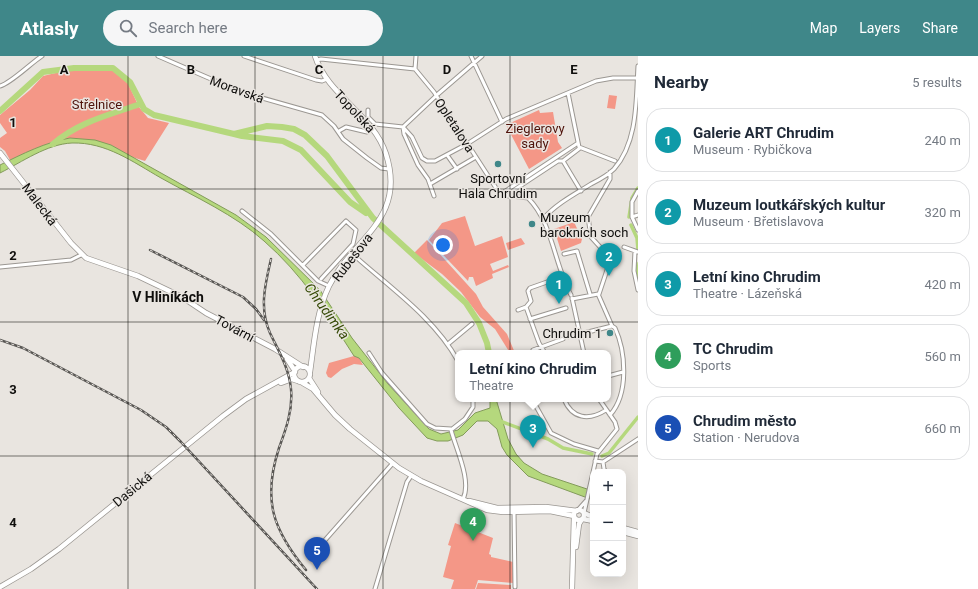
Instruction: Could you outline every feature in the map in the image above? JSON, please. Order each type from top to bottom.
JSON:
[{"type":"street","points":[[0,86],[6,84],[26,66],[42,56]]},
{"type":"street","name":"Moravská","points":[[158,56],[233,90],[319,113],[339,131]]},
{"type":"street","points":[[244,56],[316,80],[326,79]]},
{"type":"street","points":[[315,57],[321,59],[415,69],[416,56]]},
{"type":"street","points":[[471,56],[502,122]]},
{"type":"street","points":[[403,127],[482,56]]},
{"type":"street","name":"Topolská","points":[[315,57],[326,79],[375,137],[388,169]]},
{"type":"street","points":[[544,218],[560,204],[610,172],[619,163],[636,120],[638,66]]},
{"type":"street","name":"Opletalova","points":[[415,69],[436,96],[501,194]]},
{"type":"street","points":[[368,110],[368,117],[375,124],[403,127],[412,137],[422,158],[427,161],[435,161],[523,111],[605,78],[637,78]]},
{"type":"street","points":[[568,93],[580,148],[614,161]]},
{"type":"street","points":[[367,132],[346,127],[339,131],[343,139],[367,158],[379,167],[388,169]]},
{"type":"street","points":[[403,127],[404,134],[419,167],[427,177],[434,196]]},
{"type":"street","points":[[501,194],[578,143]]},
{"type":"street","points":[[508,196],[513,190],[558,161],[563,161],[580,148]]},
{"type":"street","name":"Malecká","points":[[0,153],[6,158],[81,255]]},
{"type":"street","points":[[446,155],[457,169]]},
{"type":"street","points":[[430,184],[476,157]]},
{"type":"street","points":[[563,161],[581,191]]},
{"type":"street","name":"Rubešova","points":[[303,367],[309,359],[320,308],[328,286],[348,257],[371,230],[380,215],[386,197],[388,169]]},
{"type":"street","points":[[610,172],[610,179],[588,217],[588,230],[592,239],[607,256],[609,263],[598,294],[612,326],[616,329],[620,344],[623,372],[622,395],[610,415]]},
{"type":"street","points":[[638,191],[633,199],[632,216],[638,230]]},
{"type":"street","points":[[501,194],[528,198],[544,218],[571,295],[583,350]]},
{"type":"street","points":[[242,212],[266,230],[318,280],[328,286]]},
{"type":"street","points":[[632,216],[638,215]]},
{"type":"street","points":[[303,265],[346,221],[356,230],[353,244],[321,279]]},
{"type":"street","points":[[624,247],[636,252],[634,271],[638,290]]},
{"type":"street","points":[[564,254],[577,252],[590,294]]},
{"type":"street","points":[[0,267],[71,260],[81,255]]},
{"type":"street","name":"Tovární","points":[[81,255],[97,263],[138,276],[182,297],[206,313],[303,367]]},
{"type":"street","points":[[355,258],[358,258],[424,317],[448,344],[455,356]]},
{"type":"street","points":[[518,310],[526,307],[531,301],[528,291],[530,288],[564,276]]},
{"type":"street","points":[[572,299],[590,294],[598,294]]},
{"type":"street","points":[[526,307],[543,350]]},
{"type":"street","name":"Rubešova","points":[[309,375],[320,308]]},
{"type":"street","points":[[530,319],[566,308]]},
{"type":"street","points":[[448,344],[472,324]]},
{"type":"street","points":[[580,334],[612,326]]},
{"type":"street","points":[[534,350],[564,339]]},
{"type":"street","name":"Tovární","points":[[280,353],[293,365],[295,371]]},
{"type":"street","points":[[369,353],[382,373],[426,424],[434,428],[451,430],[461,424],[472,409],[473,402]]},
{"type":"street","points":[[325,403],[309,375],[307,368],[303,367],[295,371],[294,376],[299,381],[310,387],[344,424],[411,476],[487,510],[550,512],[574,516],[578,520],[590,520]]},
{"type":"street","name":"Dašická","points":[[0,587],[53,553],[208,427],[242,402],[295,371]]},
{"type":"street","points":[[611,375],[623,372]]},
{"type":"street","points":[[299,381],[306,381],[309,375]]},
{"type":"street","name":"Dašická","points":[[262,391],[291,379],[299,381]]},
{"type":"street","points":[[534,402],[551,433],[597,453]]},
{"type":"street","points":[[566,402],[570,410],[581,417],[593,416],[606,410]]},
{"type":"street","points":[[575,589],[576,544],[579,524],[584,513],[597,453],[617,429],[616,424],[601,402]]},
{"type":"street","points":[[451,430],[465,475],[465,495],[463,500]]},
{"type":"street","points":[[595,461],[603,462],[638,439]]},
{"type":"street","points":[[603,462],[604,469]]},
{"type":"street","points":[[311,556],[393,463]]},
{"type":"street","points":[[375,589],[407,482],[411,476]]},
{"type":"street","points":[[572,589],[574,516],[587,499]]},
{"type":"street","points":[[514,510],[546,507],[578,511],[590,516]]},
{"type":"street","points":[[514,510],[515,587]]},
{"type":"street","points":[[626,529],[638,532]]},
{"type":"street","points":[[626,533],[638,536]]},
{"type":"green space","name":"Střelnice","points":[[104,67],[118,70],[125,77],[139,107],[148,118],[169,123],[145,161],[132,157],[111,145],[70,138],[52,142],[10,160],[5,151],[0,147],[0,138],[7,133],[0,123],[0,115],[30,90],[43,76],[64,71]]},
{"type":"green space","points":[[609,95],[617,96],[615,109],[607,108]]},
{"type":"green space","name":"Zieglerovy sady","points":[[539,110],[540,113],[553,112],[558,142],[562,148],[529,169],[506,125]]},
{"type":"green space","points":[[465,216],[475,246],[502,236],[508,257],[490,264],[493,271],[508,265],[509,267],[492,274],[493,278],[476,286],[473,277],[469,277],[468,281],[429,240],[442,223]]},
{"type":"green space","points":[[574,222],[582,239],[581,243],[561,251],[554,229]]},
{"type":"green space","points":[[521,238],[525,244],[508,250],[506,243]]},
{"type":"green space","points":[[427,240],[476,294],[483,307],[507,334],[514,350],[508,350],[495,329],[480,317],[461,292],[442,274],[414,253]]},
{"type":"green space","points":[[354,356],[359,358],[363,365],[354,364],[342,369],[331,378],[328,377],[326,373],[329,363]]},
{"type":"green space","points":[[455,523],[493,538],[489,554],[491,557],[513,562],[513,583],[478,580],[475,589],[451,589],[454,580],[443,577],[451,546],[448,545]]},
{"type":"green space","points":[[478,583],[511,585],[511,589],[476,589]]},
{"type":"water","name":"Chrudimka","points":[[70,138],[95,140],[111,145],[236,215],[266,237],[320,290],[352,338],[388,384],[429,429],[441,434],[458,430],[475,413],[490,408],[490,402],[497,402],[508,439],[516,454],[524,463],[542,474],[590,490],[590,499],[528,476],[507,455],[502,447],[497,429],[488,421],[477,421],[463,435],[448,441],[437,441],[427,438],[399,408],[359,358],[354,356],[313,295],[278,254],[253,232],[201,199],[119,154],[108,149],[84,144],[63,144],[44,150],[0,173],[0,165],[43,145]]},
{"type":"waterway","points":[[0,111],[43,72],[74,68],[113,68],[130,82],[144,109],[154,115],[234,134],[267,126],[294,129],[305,135],[327,156],[373,218],[466,303],[479,323],[488,350]]},
{"type":"waterway","points":[[53,144],[63,136],[83,125],[140,104]]},
{"type":"waterway","points":[[234,134],[283,141],[301,150],[350,202],[366,213]]},
{"type":"waterway","points":[[629,217],[632,198],[638,188]]},
{"type":"waterway","points":[[631,225],[637,238],[638,250]]},
{"type":"waterway","points":[[636,263],[638,283]]},
{"type":"waterway","points":[[602,456],[609,453],[638,417]]},
{"type":"waterway","points":[[500,421],[548,439],[563,448],[592,454]]},
{"type":"tunnel","points":[[563,339],[569,338]]},
{"type":"railway","points":[[150,250],[243,297],[256,309],[264,320]]},
{"type":"railway","points":[[271,259],[264,296],[265,315],[270,333],[288,374],[291,389],[291,404],[288,419],[279,448],[271,483],[271,499],[278,528],[285,541],[306,570]]},
{"type":"railway","points":[[0,340],[23,348],[141,410],[166,427],[317,589]]},
{"type":"place","name":"Sportovní Hala Chrudim","points":[[498,164]]},
{"type":"place","name":"Muzeum barokních soch","points":[[532,224]]},
{"type":"place","name":"Muzeum loutkářských kultur","points":[[609,276]]},
{"type":"place","name":"Galerie ART Chrudim","points":[[559,304]]},
{"type":"place","name":"Chrudim 1","points":[[610,333]]},
{"type":"place","name":"Letní kino Chrudim","points":[[533,448]]},
{"type":"place","name":"TC Chrudim","points":[[473,541]]},
{"type":"place","name":"Chrudim město","points":[[317,570]]},
{"type":"district","name":"V Hliníkách","points":[[168,297]]}]
